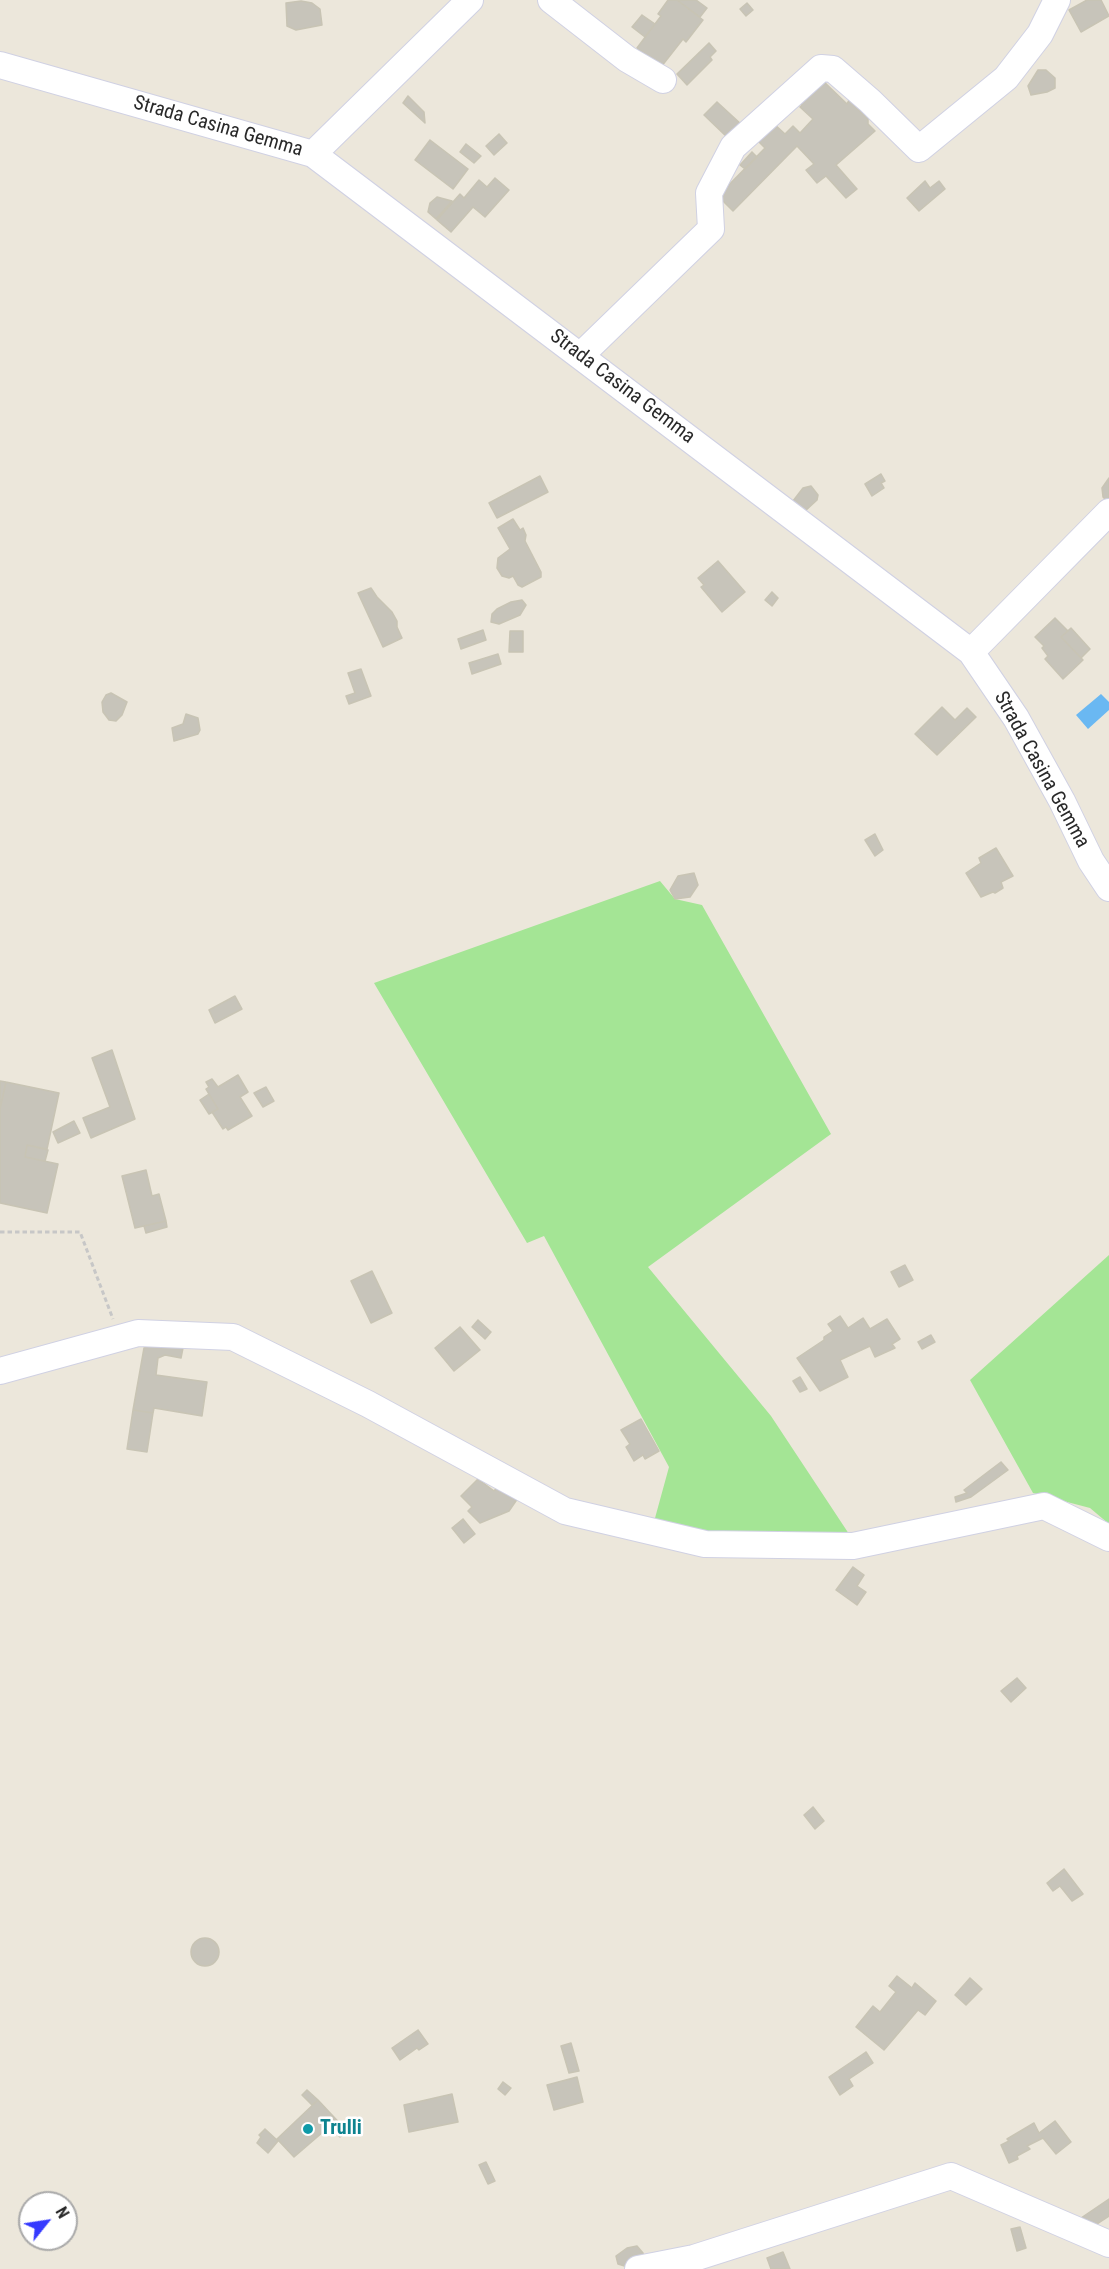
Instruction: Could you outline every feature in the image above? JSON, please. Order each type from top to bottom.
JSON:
[{"type":"street","points":[[313,154],[470,0]]},
{"type":"street","points":[[551,0],[627,59],[663,80]]},
{"type":"street","points":[[580,356],[711,229],[709,194],[733,147],[821,68],[833,69],[919,149],[1006,78],[1040,34],[1057,0]]},
{"type":"street","name":"Strada Casina Gemma","points":[[0,65],[313,154],[971,652],[1017,718],[1091,861],[1109,888]]},
{"type":"street","points":[[971,652],[1109,513]]},
{"type":"street","points":[[0,1371],[138,1333],[233,1337],[368,1404],[565,1511],[705,1544],[853,1546],[1044,1506],[1109,1538]]},
{"type":"street","points":[[638,2269],[694,2258],[951,2176],[1109,2244]]},
{"type":"path","points":[[0,1232],[80,1232],[120,1338]]},
{"type":"green space","points":[[660,881],[675,899],[702,905],[831,1134],[648,1267],[771,1416],[851,1537],[652,1529],[669,1467],[544,1236],[527,1243],[374,983]]},
{"type":"green space","points":[[1109,1255],[1109,1524],[1090,1508],[1033,1493],[970,1380]]},
{"type":"water","points":[[1101,694],[1109,702],[1109,710],[1088,729],[1076,715]]},
{"type":"building","points":[[668,0],[677,0],[703,20],[686,42],[683,39],[661,67],[637,48],[661,16],[658,14]]},
{"type":"building","points":[[677,0],[696,0],[707,8],[700,17]]},
{"type":"building","points":[[1087,0],[1101,0],[1109,16],[1081,32],[1069,10]]},
{"type":"building","points":[[301,1],[312,3],[320,9],[322,25],[296,30],[287,26],[286,3]]},
{"type":"building","points":[[747,3],[753,10],[746,16],[740,9]]},
{"type":"building","points":[[642,15],[655,24],[645,37],[632,27]]},
{"type":"building","points":[[709,43],[716,51],[710,57],[712,60],[687,85],[677,74]]},
{"type":"building","points":[[1038,70],[1046,70],[1055,78],[1055,88],[1031,95],[1028,86]]},
{"type":"building","points":[[820,78],[847,104],[849,100],[868,119],[868,124],[875,131],[836,165],[857,189],[846,198],[826,176],[817,183],[806,170],[814,164],[797,146],[733,211],[718,196],[765,148],[757,140],[773,123],[785,134],[793,126],[800,133],[813,119],[800,107],[802,105],[795,98]]},
{"type":"building","points":[[408,96],[424,112],[425,123],[403,103]]},
{"type":"building","points":[[717,102],[742,125],[729,139],[704,115]]},
{"type":"building","points":[[499,134],[507,143],[494,155],[486,146]]},
{"type":"building","points":[[430,140],[468,169],[453,189],[415,160]]},
{"type":"building","points":[[466,144],[481,156],[474,163],[460,152]]},
{"type":"building","points":[[752,152],[757,157],[745,169],[740,165]]},
{"type":"building","points":[[495,178],[509,190],[485,217],[473,207],[451,232],[437,220],[460,194],[464,198],[479,180],[487,187]]},
{"type":"building","points":[[925,181],[930,188],[939,181],[945,189],[919,211],[907,198]]},
{"type":"building","points":[[437,197],[452,201],[436,219],[428,212],[430,203]]},
{"type":"building","points":[[881,474],[885,481],[881,483],[884,488],[872,496],[865,484]]},
{"type":"building","points":[[540,476],[548,492],[497,518],[489,503]]},
{"type":"building","points":[[1109,478],[1108,502],[1103,497],[1102,488]]},
{"type":"building","points":[[811,486],[818,495],[817,500],[804,512],[793,501],[803,488]]},
{"type":"building","points":[[513,519],[520,530],[523,528],[526,535],[525,541],[541,572],[541,577],[522,587],[518,585],[513,576],[509,578],[502,576],[497,568],[498,558],[510,549],[498,528]]},
{"type":"building","points":[[718,561],[745,592],[722,612],[701,587],[704,585],[698,578]]},
{"type":"building","points":[[371,588],[392,612],[402,638],[383,647],[358,593]]},
{"type":"building","points":[[772,592],[778,598],[772,606],[765,600]]},
{"type":"building","points":[[522,600],[526,605],[520,615],[499,624],[491,622],[492,614],[497,609],[511,602]]},
{"type":"building","points":[[1055,618],[1068,631],[1061,637],[1083,660],[1063,679],[1045,659],[1048,656],[1042,648],[1044,646],[1035,637]]},
{"type":"building","points":[[1071,628],[1090,649],[1081,658],[1061,637]]},
{"type":"building","points":[[483,630],[486,640],[461,649],[458,639]]},
{"type":"building","points":[[510,631],[523,631],[523,652],[509,652]]},
{"type":"building","points":[[498,654],[501,664],[472,674],[469,663]]},
{"type":"building","points":[[361,669],[371,696],[349,704],[346,696],[355,693],[348,673]]},
{"type":"building","points":[[111,693],[127,702],[122,715],[116,721],[109,720],[103,712],[102,702],[106,695]]},
{"type":"building","points":[[942,707],[955,720],[967,708],[976,717],[937,755],[915,734]]},
{"type":"building","points":[[186,714],[198,718],[200,730],[198,734],[174,741],[172,728],[183,724]]},
{"type":"building","points":[[875,834],[883,850],[875,856],[865,840]]},
{"type":"building","points":[[996,848],[1013,876],[1001,882],[1003,888],[981,897],[966,873],[981,863],[979,858]]},
{"type":"building","points":[[694,873],[698,885],[690,897],[675,899],[670,890],[678,876]]},
{"type":"building","points":[[235,996],[242,1009],[215,1023],[209,1010]]},
{"type":"building","points":[[112,1050],[135,1119],[91,1138],[83,1118],[110,1107],[92,1058]]},
{"type":"building","points":[[238,1075],[248,1092],[240,1097],[252,1116],[228,1130],[226,1127],[223,1129],[212,1112],[218,1109],[206,1089],[209,1087],[206,1082],[212,1079],[218,1087]]},
{"type":"building","points":[[0,1081],[6,1082],[0,1109]]},
{"type":"building","points":[[6,1082],[59,1093],[47,1149],[27,1145],[25,1157],[58,1164],[47,1213],[0,1203],[0,1109]]},
{"type":"building","points":[[266,1087],[274,1101],[263,1107],[254,1093]]},
{"type":"building","points":[[209,1094],[218,1109],[209,1114],[200,1100]]},
{"type":"building","points":[[74,1121],[80,1133],[58,1143],[53,1132]]},
{"type":"building","points":[[27,1145],[48,1150],[45,1161],[25,1157]]},
{"type":"building","points":[[146,1170],[152,1196],[159,1194],[166,1221],[135,1228],[122,1176]]},
{"type":"building","points":[[166,1221],[167,1227],[146,1233],[144,1226]]},
{"type":"building","points":[[905,1265],[913,1280],[899,1287],[891,1272]]},
{"type":"building","points":[[372,1271],[392,1313],[371,1323],[351,1281]]},
{"type":"building","points":[[840,1316],[848,1328],[863,1318],[870,1329],[887,1319],[900,1339],[892,1344],[895,1348],[875,1357],[870,1346],[840,1360],[848,1377],[820,1391],[797,1358],[824,1340],[824,1337],[833,1331],[828,1324]]},
{"type":"building","points":[[478,1320],[491,1332],[485,1339],[472,1327]]},
{"type":"building","points":[[460,1327],[480,1350],[454,1371],[435,1348]]},
{"type":"building","points":[[931,1335],[935,1342],[922,1349],[918,1342]]},
{"type":"building","points":[[163,1342],[177,1344],[183,1348],[181,1358],[165,1355],[158,1358],[156,1375],[207,1382],[202,1416],[154,1408],[153,1413],[133,1410],[144,1348]]},
{"type":"building","points":[[800,1377],[807,1389],[800,1392],[793,1381]]},
{"type":"building","points":[[133,1410],[153,1413],[147,1452],[127,1449]]},
{"type":"building","points":[[641,1419],[659,1451],[645,1459],[643,1455],[634,1461],[626,1447],[630,1444],[621,1430]]},
{"type":"building","points":[[1001,1462],[1008,1470],[971,1497],[956,1502],[955,1497],[967,1493],[964,1490]]},
{"type":"building","points":[[478,1479],[494,1491],[499,1485],[518,1498],[509,1511],[480,1523],[468,1511],[472,1507],[461,1496]]},
{"type":"building","points":[[463,1519],[475,1534],[464,1543],[452,1528]]},
{"type":"building","points":[[853,1567],[864,1575],[857,1586],[866,1592],[857,1605],[836,1590]]},
{"type":"building","points":[[1017,1678],[1026,1688],[1011,1702],[1001,1691]]},
{"type":"building","points":[[813,1807],[824,1821],[815,1829],[804,1815]]},
{"type":"building","points":[[1064,1869],[1083,1894],[1072,1901],[1060,1886],[1053,1891],[1047,1883]]},
{"type":"building","points":[[205,1938],[215,1942],[219,1952],[215,1962],[205,1966],[195,1962],[191,1952],[195,1942]]},
{"type":"building","points":[[897,1976],[912,1988],[915,1983],[936,2001],[925,2015],[918,2010],[884,2050],[856,2027],[873,2006],[880,2012],[896,1992],[889,1986]]},
{"type":"building","points":[[970,1978],[982,1989],[966,2005],[955,1995]]},
{"type":"building","points":[[418,2030],[428,2044],[419,2050],[417,2048],[400,2060],[392,2048]]},
{"type":"building","points":[[571,2043],[579,2071],[569,2073],[561,2046]]},
{"type":"building","points":[[866,2052],[873,2063],[849,2079],[853,2086],[840,2095],[829,2077]]},
{"type":"building","points":[[577,2077],[583,2102],[554,2110],[547,2085]]},
{"type":"building","points":[[503,2082],[511,2088],[505,2095],[498,2089]]},
{"type":"building","points":[[307,2090],[318,2100],[312,2105],[302,2095]]},
{"type":"building","points":[[452,2094],[458,2122],[409,2132],[404,2105]]},
{"type":"building","name":"Trulli","points":[[318,2100],[347,2131],[340,2137],[330,2126],[294,2157],[277,2139]]},
{"type":"building","points":[[1055,2121],[1071,2142],[1056,2154],[1043,2138],[1027,2146],[1030,2149],[1009,2163],[1001,2145],[1009,2141],[1007,2139],[1034,2123],[1039,2133]]},
{"type":"building","points":[[265,2129],[278,2141],[268,2153],[257,2143],[261,2137],[259,2135]]},
{"type":"building","points":[[486,2162],[495,2181],[488,2184],[479,2165]]},
{"type":"building","points":[[1109,2199],[1109,2216],[1094,2226],[1078,2220]]},
{"type":"building","points":[[1020,2227],[1026,2248],[1017,2251],[1011,2229]]},
{"type":"building","points":[[637,2246],[643,2253],[645,2263],[628,2267],[618,2264],[616,2256],[627,2248]]},
{"type":"building","points":[[783,2252],[790,2269],[771,2269],[767,2258]]},
{"type":"place","name":"Trulli","points":[[308,2129]]}]
